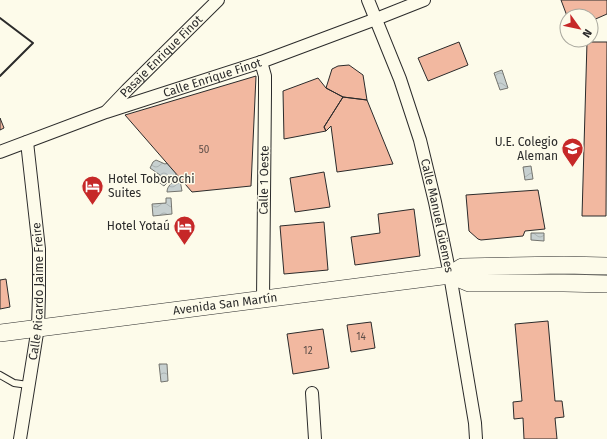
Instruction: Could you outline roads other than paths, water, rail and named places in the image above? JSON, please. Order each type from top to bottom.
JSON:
[{"type":"main road","name":"Avenida San Martín","points":[[0,333],[262,298],[450,275],[462,268],[564,265],[607,266]]},
{"type":"main road","points":[[450,275],[468,283],[564,282],[607,284]]},
{"type":"street","name":"Pasaje Enrique Finot","points":[[106,112],[218,0]]},
{"type":"street","name":"Calle Manuel Güemes","points":[[368,0],[400,79],[420,140],[450,275],[475,423],[476,439]]},
{"type":"street","name":"Calle Enrique Finot","points":[[0,152],[106,112],[261,62],[376,20],[424,0]]},
{"type":"street","name":"Calle 1 Oeste","points":[[261,62],[265,76],[262,298]]},
{"type":"street","name":"Calle Ricardo Jaime Freire","points":[[20,439],[38,328],[39,249],[27,142]]},
{"type":"street","points":[[312,393],[315,439]]},
{"type":"lane","points":[[0,375],[14,382],[28,385]]},
{"type":"water","points":[[502,70],[508,88],[500,90],[494,73]]},
{"type":"water","points":[[156,160],[165,164],[170,162],[178,172],[164,186],[157,181],[160,178],[160,175],[150,168]]},
{"type":"water","points":[[531,166],[533,179],[525,180],[523,167]]},
{"type":"water","points":[[176,179],[180,180],[182,191],[167,192],[169,186]]},
{"type":"water","points":[[166,198],[171,198],[172,214],[153,216],[152,204],[166,203]]},
{"type":"water","points":[[531,233],[544,233],[544,241],[531,240]]},
{"type":"water","points":[[159,364],[167,364],[168,381],[161,382]]},
{"type":"place","name":"U.E. Colegio Aleman","points":[[573,168]]},
{"type":"place","name":"Hotel Toborochi Suites","points":[[92,206]]},
{"type":"place","name":"Hotel Yotaú","points":[[185,246]]}]
